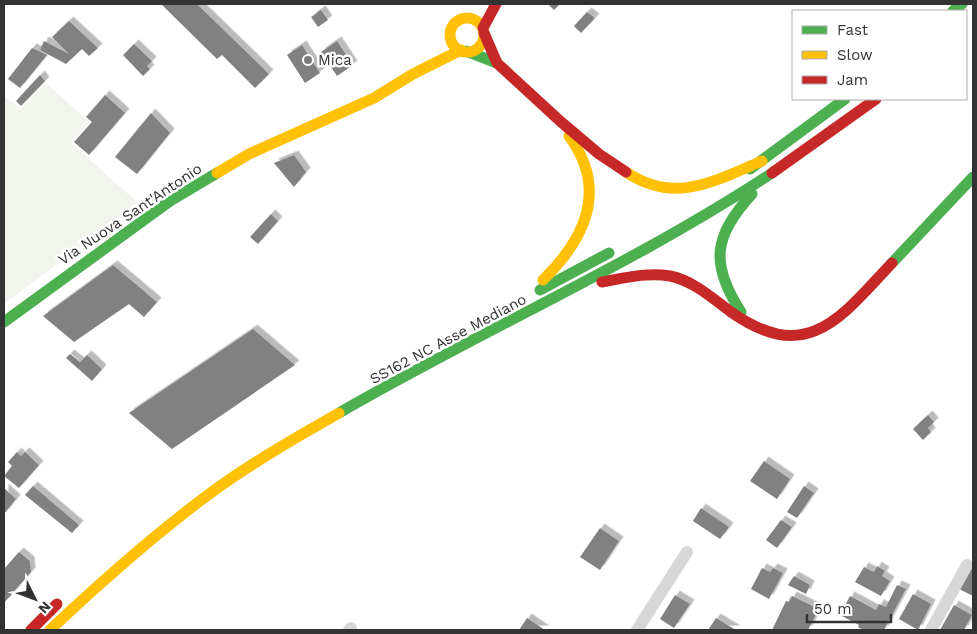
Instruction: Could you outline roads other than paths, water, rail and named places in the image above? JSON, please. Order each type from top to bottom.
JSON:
[{"type":"main road","name":"Via Nuova Sant'Antonio","points":[[4,322],[170,201],[249,154],[356,107],[413,74],[464,51],[477,48],[481,44],[483,31],[496,4]]},
{"type":"main road","name":"Via Nuova Sant'Antonio","points":[[413,74],[451,32],[456,22],[465,18],[476,8]]},
{"type":"main road","points":[[465,18],[476,20],[497,63]]},
{"type":"main road","points":[[451,32],[452,43],[464,51],[497,63],[599,154],[630,175],[653,187],[680,190],[704,185],[766,159]]},
{"type":"main road","points":[[708,195],[766,159],[844,100]]},
{"type":"main road","name":"SS162 NC Asse Mediano","points":[[50,630],[93,589],[183,513],[276,449],[424,367],[586,284],[696,222],[776,172],[859,114],[875,100]]},
{"type":"main road","name":"SS162 NC Asse Mediano","points":[[560,121],[584,158],[589,187],[587,216],[577,242],[562,262],[528,295],[617,249]]},
{"type":"main road","points":[[748,322],[729,296],[719,274],[718,250],[730,220],[746,200],[776,172]]},
{"type":"main road","points":[[586,284],[659,274],[677,278],[704,291],[748,322],[768,332],[789,336],[807,334],[826,328],[841,317],[973,177]]},
{"type":"main road","points":[[31,630],[66,596]]},
{"type":"street","points":[[637,630],[688,552]]},
{"type":"street","points":[[932,630],[967,565]]},
{"type":"place","name":"Mica","points":[[308,60]]}]
